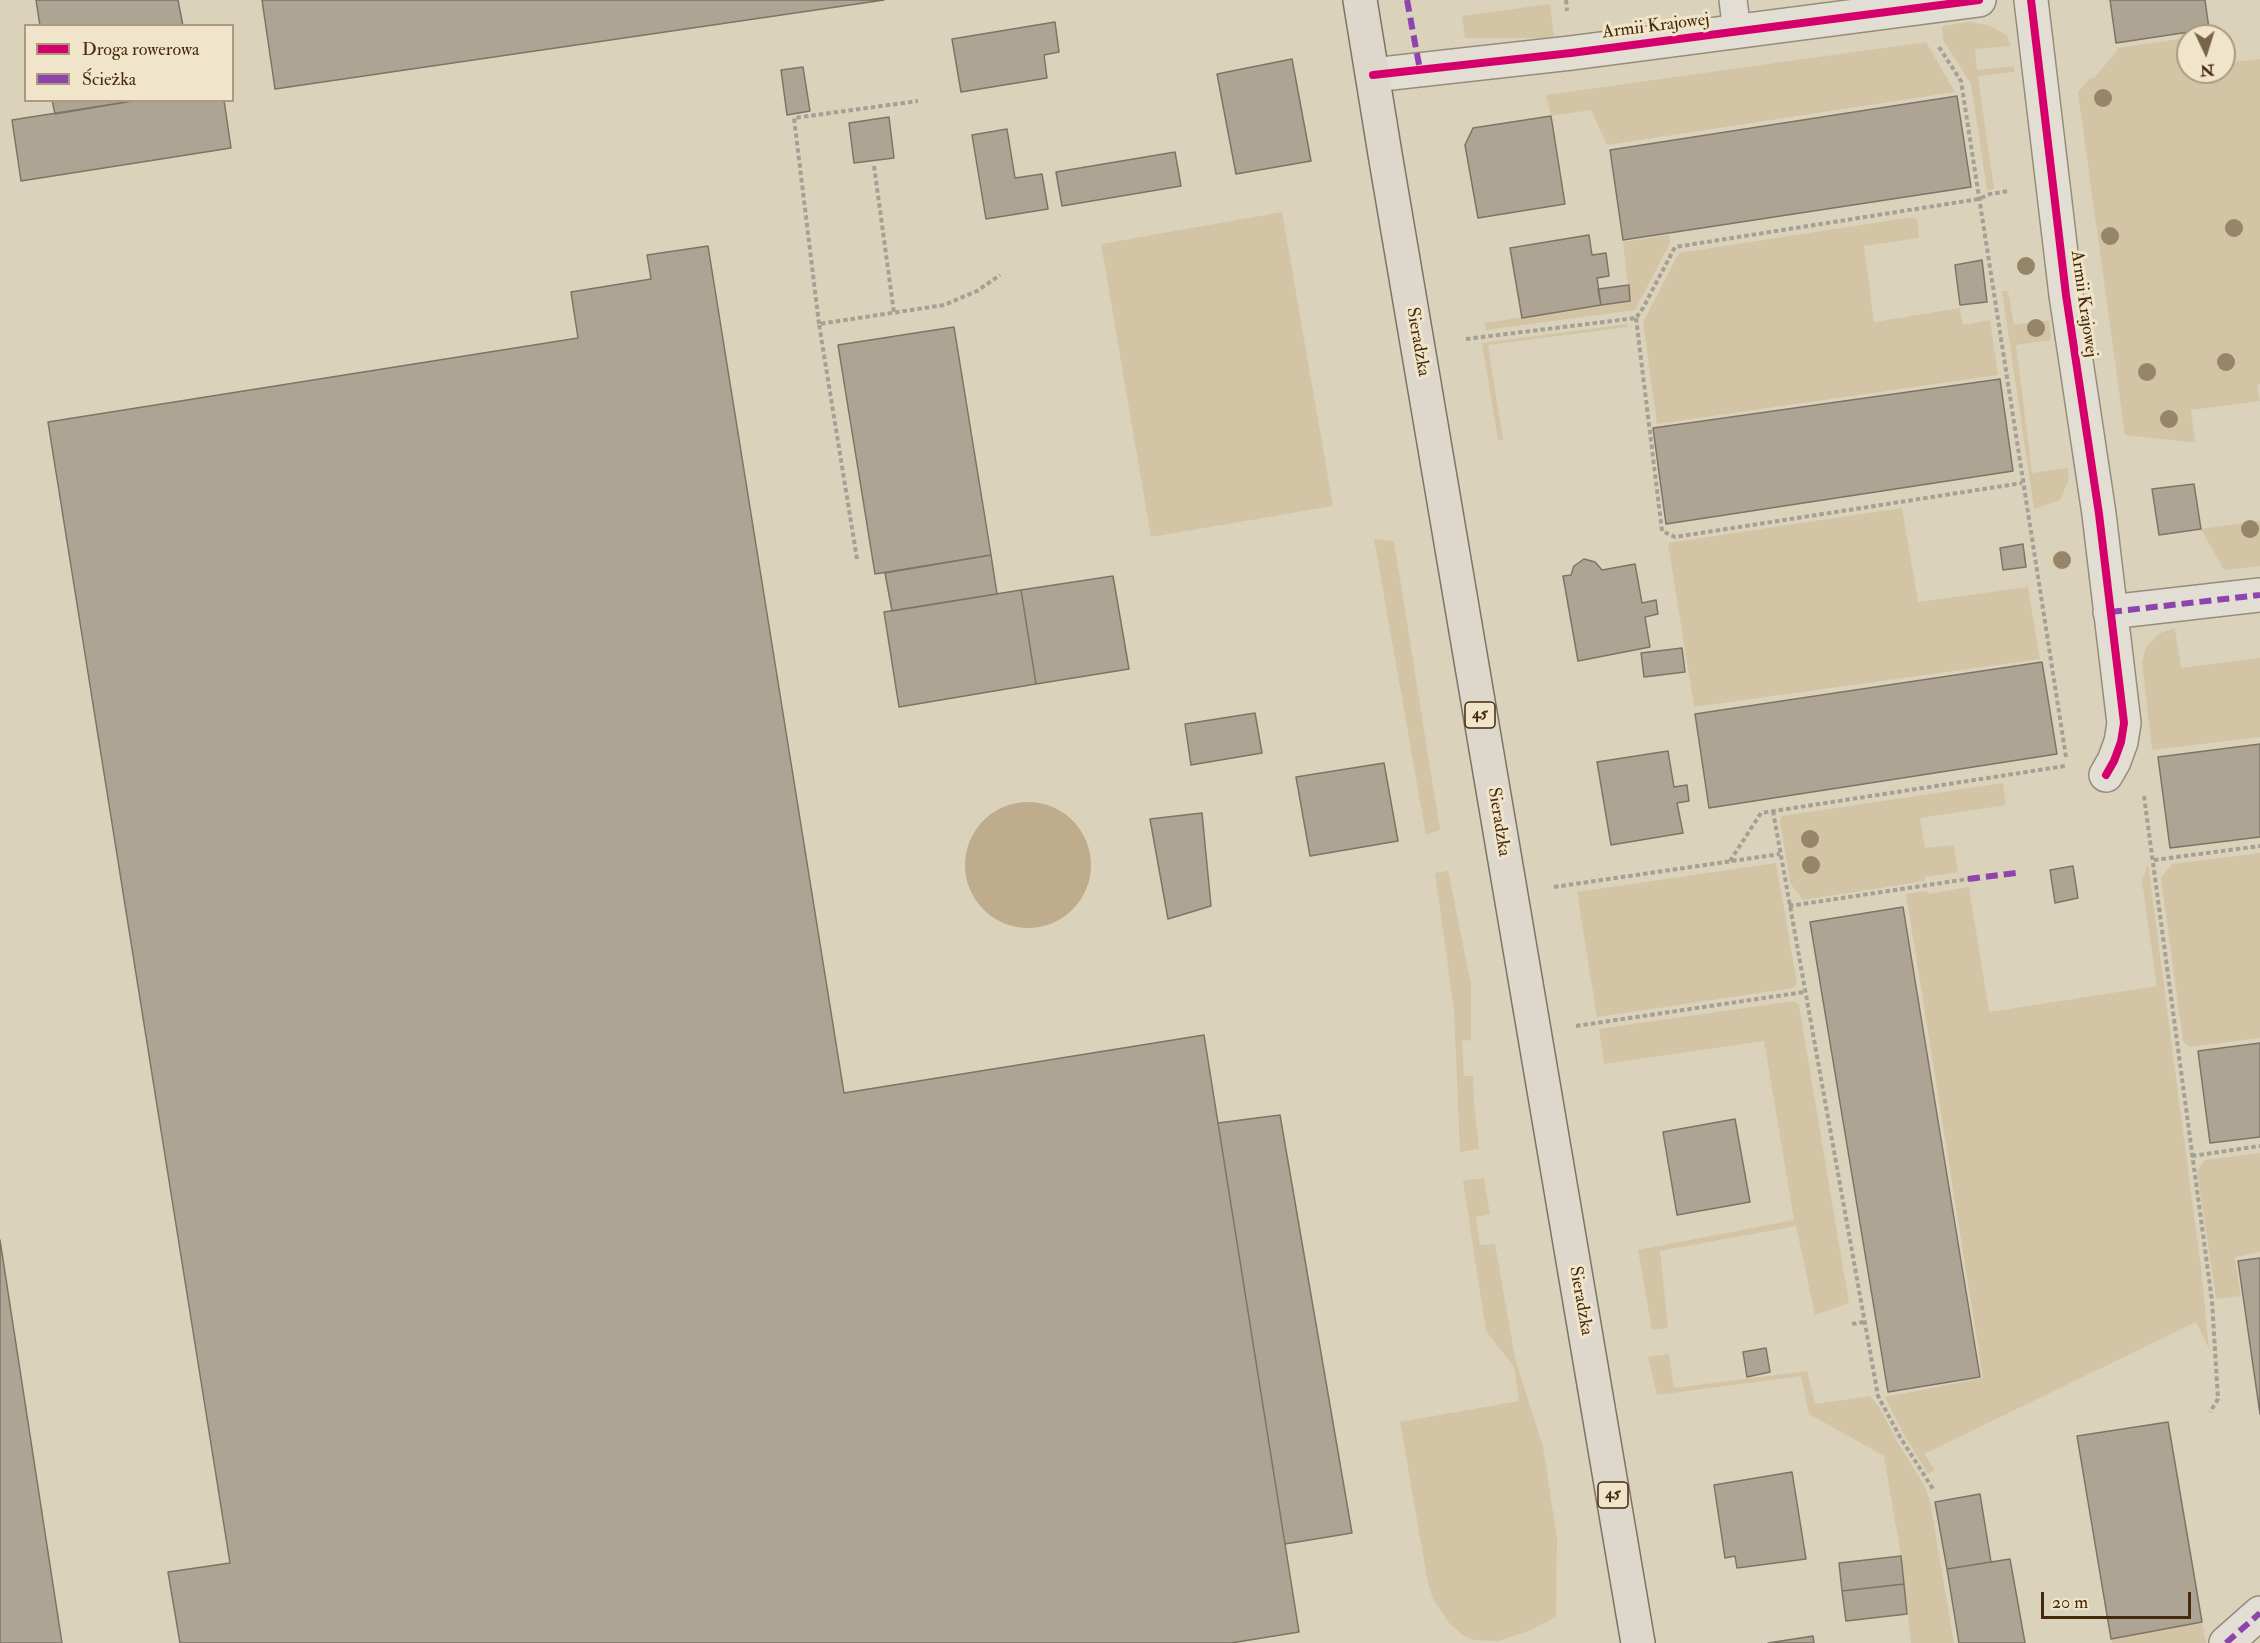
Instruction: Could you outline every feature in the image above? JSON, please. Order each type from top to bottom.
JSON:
[{"type":"main road","name":"Sieradzka","points":[[1360,0],[1638,1643]]},
{"type":"street","name":"Armii Krajowej","points":[[1373,75],[1571,53],[1735,16],[1929,6],[1978,0]]},
{"type":"street","name":"Armii Krajowej","points":[[2031,0],[2066,295],[2099,514],[2124,723],[2121,741],[2110,768]]},
{"type":"street","points":[[2110,612],[2260,595]]},
{"type":"street","points":[[2226,1643],[2260,1613]]},
{"type":"path","points":[[1730,861],[1761,813],[2067,765],[1961,81],[1935,41],[1929,6]]},
{"type":"path","points":[[857,559],[819,324],[794,118],[918,101]]},
{"type":"path","points":[[874,166],[894,313]]},
{"type":"path","points":[[2022,483],[1675,537],[1662,531],[1636,318],[1675,247],[1979,199],[1990,194],[2052,186]]},
{"type":"path","points":[[819,324],[944,305],[977,291],[1000,275]]},
{"type":"path","points":[[1466,339],[1636,318]]},
{"type":"path","points":[[2110,768],[2139,764],[2154,860],[2212,1300],[2218,1399],[2211,1412]]},
{"type":"path","points":[[1773,811],[1878,1396],[1900,1437],[1933,1489]]},
{"type":"path","points":[[2154,860],[2260,846]]},
{"type":"path","points":[[1554,887],[1780,854]]},
{"type":"path","points":[[1789,906],[1968,879]]},
{"type":"path","points":[[1576,1026],[1804,992]]},
{"type":"path","points":[[2192,1156],[2260,1146]]},
{"type":"path","points":[[1852,1324],[1863,1322]]},
{"type":"shaded area","points":[[1550,4],[1554,38],[1465,38],[1462,16]]},
{"type":"shaded area","points":[[1969,22],[1988,25],[1998,30],[2007,36],[2011,46],[1975,49],[1977,70],[2014,66],[2014,72],[1978,76],[1994,189],[1987,190],[1971,84],[1943,40],[1942,26]]},
{"type":"shaded area","points":[[2176,40],[2176,84],[2236,84],[2236,62],[2260,59],[2260,384],[2257,385],[2260,401],[2191,410],[2195,441],[2125,435],[2078,92],[2089,79],[2094,78],[2117,51],[2117,48]]},
{"type":"shaded area","points":[[1926,42],[1955,92],[1607,145],[1591,110],[1551,116],[1546,95]]},
{"type":"shaded area","points":[[1282,212],[1333,506],[1151,537],[1101,244]]},
{"type":"shaded area","points":[[1913,217],[1917,220],[1919,238],[1864,246],[1874,322],[1960,308],[1963,325],[1990,320],[1998,375],[1657,424],[1643,322],[1679,253]]},
{"type":"shaded area","points":[[1669,235],[1670,243],[1635,310],[1486,330],[1485,323],[1630,301],[1623,242]]},
{"type":"shaded area","points":[[2002,291],[2008,291],[2014,325],[2049,320],[2051,340],[2016,345],[2032,473],[2068,468],[2069,479],[2060,500],[2034,509]]},
{"type":"shaded area","points":[[1627,324],[1628,327],[1488,345],[1503,440],[1498,440],[1482,343]]},
{"type":"shaded area","points":[[1902,508],[1918,602],[2028,587],[2040,659],[1694,707],[1668,543]]},
{"type":"shaded area","points":[[2260,521],[2260,566],[2224,570],[2201,529]]},
{"type":"shaded area","points":[[1374,539],[1394,541],[1440,830],[1426,835]]},
{"type":"shaded area","points":[[2175,628],[2181,668],[2260,658],[2260,737],[2152,750],[2142,662],[2146,647],[2158,634]]},
{"type":"shaded area","points":[[2003,783],[2006,805],[1920,818],[1925,848],[1954,845],[1958,872],[1925,877],[1925,881],[1803,900],[1790,883],[1780,821],[1782,816]]},
{"type":"shaded area","points":[[1028,802],[1052,807],[1073,820],[1086,841],[1091,865],[1086,889],[1073,910],[1052,923],[1028,928],[1004,923],[983,910],[970,889],[965,865],[970,841],[983,820],[1004,807]]},
{"type":"shaded area","points":[[2260,853],[2260,1038],[2190,1047],[2183,1041],[2161,878],[2172,864]]},
{"type":"shaded area","points":[[1776,863],[1797,983],[1793,988],[1597,1017],[1577,892]]},
{"type":"shaded area","points":[[2148,864],[2201,1268],[2209,1349],[2196,1322],[1924,1454],[1935,1470],[1928,1474],[1904,1435],[1885,1397],[1983,1378],[1906,894],[1927,891],[1928,894],[1969,887],[1989,1012],[2157,986],[2142,881]]},
{"type":"shaded area","points":[[1448,871],[1471,984],[1471,1040],[1462,1041],[1464,1076],[1473,1076],[1479,1149],[1460,1152],[1454,1009],[1435,873]]},
{"type":"shaded area","points":[[1794,1001],[1799,1005],[1849,1303],[1815,1315],[1796,1226],[1660,1251],[1668,1328],[1652,1330],[1638,1250],[1794,1220],[1764,1041],[1604,1064],[1599,1029]]},
{"type":"shaded area","points":[[2260,1153],[2260,1252],[2235,1257],[2241,1296],[2216,1299],[2197,1171],[2205,1160]]},
{"type":"shaded area","points":[[1484,1178],[1490,1214],[1476,1217],[1480,1245],[1495,1244],[1515,1358],[1543,1447],[1557,1538],[1556,1617],[1531,1630],[1498,1641],[1474,1640],[1464,1636],[1449,1623],[1433,1599],[1428,1583],[1400,1422],[1519,1401],[1514,1367],[1486,1331],[1463,1181]]},
{"type":"shaded area","points":[[1669,1354],[1674,1388],[1807,1371],[1815,1404],[1870,1396],[1880,1408],[1924,1485],[1930,1501],[1954,1643],[1911,1643],[1901,1556],[1884,1456],[1809,1414],[1801,1376],[1657,1395],[1648,1357]]},
{"type":"shaded area","points":[[2202,1622],[2206,1643],[2112,1643],[2111,1639]]},
{"type":"building","points":[[36,0],[178,0],[183,24],[40,24]]},
{"type":"building","points":[[262,0],[884,0],[275,89]]},
{"type":"building","points":[[2110,0],[2205,0],[2208,24],[2176,24],[2176,34],[2116,43]]},
{"type":"building","points":[[1055,22],[1059,52],[1044,55],[1047,78],[961,92],[952,39]]},
{"type":"building","points":[[1292,59],[1311,161],[1236,174],[1217,74]]},
{"type":"building","points":[[803,67],[810,111],[787,115],[781,70]]},
{"type":"building","points":[[1957,96],[1971,187],[1623,240],[1610,150]]},
{"type":"building","points":[[52,102],[127,102],[55,114]]},
{"type":"building","points":[[126,102],[224,102],[231,148],[21,181],[12,120]]},
{"type":"building","points":[[1551,116],[1565,204],[1478,218],[1465,145],[1473,128]]},
{"type":"building","points":[[889,117],[894,158],[854,163],[849,123]]},
{"type":"building","points":[[1007,129],[1015,178],[1042,174],[1048,209],[986,219],[972,135]]},
{"type":"building","points":[[1175,152],[1181,186],[1062,206],[1056,172]]},
{"type":"building","points":[[1589,235],[1592,255],[1606,253],[1609,276],[1597,278],[1601,305],[1522,318],[1510,248]]},
{"type":"building","points":[[708,246],[844,1093],[1204,1035],[1299,1632],[1231,1643],[180,1643],[168,1572],[230,1563],[48,422],[578,338],[571,292],[651,279],[647,255]]},
{"type":"building","points":[[1982,260],[1987,302],[1960,305],[1955,265]]},
{"type":"building","points":[[1629,285],[1630,301],[1601,305],[1598,289]]},
{"type":"building","points":[[954,327],[991,555],[875,574],[838,345]]},
{"type":"building","points":[[2000,379],[2013,471],[1666,524],[1653,428]]},
{"type":"building","points":[[2194,484],[2201,529],[2159,535],[2152,489]]},
{"type":"building","points":[[2023,544],[2026,567],[2003,570],[2000,548]]},
{"type":"building","points":[[991,555],[997,594],[892,611],[885,573]]},
{"type":"building","points":[[1584,559],[1595,562],[1602,570],[1635,564],[1642,603],[1656,600],[1658,614],[1645,617],[1650,647],[1578,661],[1563,576],[1571,575],[1574,566]]},
{"type":"building","points":[[1113,576],[1129,669],[1036,684],[1021,590]]},
{"type":"building","points":[[1021,590],[1036,684],[899,707],[884,612]]},
{"type":"building","points":[[1682,648],[1685,672],[1644,677],[1641,653]]},
{"type":"building","points":[[2042,662],[2057,754],[1709,808],[1695,714]]},
{"type":"building","points":[[1255,713],[1262,753],[1191,765],[1185,724]]},
{"type":"building","points":[[2260,744],[2260,837],[2170,848],[2158,757]]},
{"type":"building","points":[[1668,751],[1674,787],[1687,785],[1689,801],[1677,803],[1683,833],[1611,845],[1597,762]]},
{"type":"building","points":[[1384,763],[1398,841],[1310,856],[1296,777]]},
{"type":"building","points":[[1202,813],[1211,906],[1168,919],[1150,819]]},
{"type":"building","points":[[2073,866],[2078,898],[2055,903],[2050,870]]},
{"type":"building","points":[[1903,907],[1980,1377],[1888,1392],[1810,922]]},
{"type":"building","points":[[2260,1043],[2260,1137],[2210,1143],[2198,1051]]},
{"type":"building","points":[[1280,1115],[1352,1533],[1285,1544],[1218,1123]]},
{"type":"building","points":[[1735,1119],[1750,1202],[1677,1215],[1663,1132]]},
{"type":"building","points":[[0,1240],[62,1643],[0,1643]]},
{"type":"building","points":[[2260,1258],[2260,1414],[2238,1261]]},
{"type":"building","points":[[1766,1348],[1770,1372],[1747,1377],[1743,1352]]},
{"type":"building","points":[[2168,1422],[2202,1622],[2111,1639],[2077,1436]]},
{"type":"building","points":[[1792,1472],[1806,1559],[1737,1568],[1735,1556],[1725,1558],[1714,1485]]},
{"type":"building","points":[[1980,1494],[1991,1562],[1947,1569],[1935,1502]]},
{"type":"building","points":[[1901,1556],[1904,1584],[1842,1591],[1839,1563]]},
{"type":"building","points":[[2010,1559],[2025,1643],[1959,1643],[1947,1569]]},
{"type":"building","points":[[1904,1584],[1907,1614],[1846,1621],[1842,1591]]},
{"type":"building","points":[[1813,1636],[1814,1643],[1768,1643]]},
{"type":"marked path","points":[[1407,0],[1420,70]]},
{"type":"marked path","points":[[2110,612],[2260,595]]},
{"type":"marked path","points":[[1968,879],[2016,873]]},
{"type":"marked path","points":[[2226,1643],[2260,1613]]},
{"type":"cycle path","points":[[1373,75],[1571,53],[1979,0]]},
{"type":"cycle path","points":[[2031,0],[2066,295],[2099,514],[2124,723],[2121,742],[2106,775]]}]
